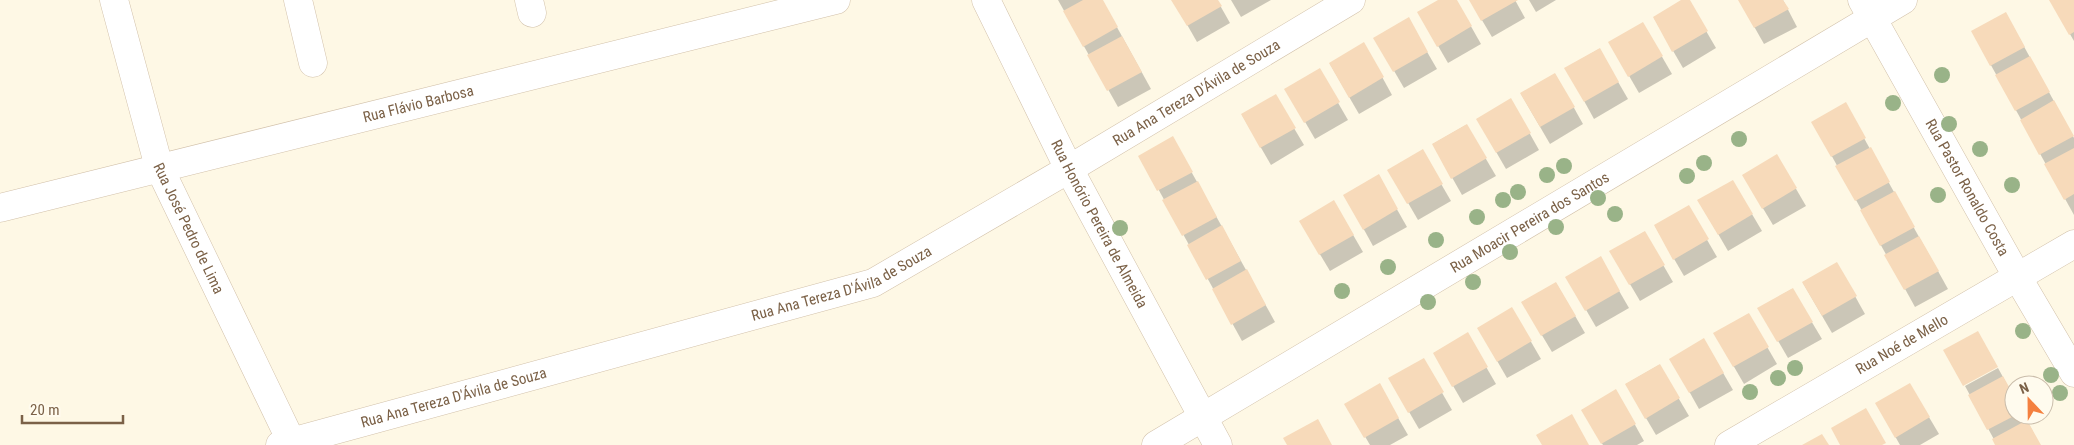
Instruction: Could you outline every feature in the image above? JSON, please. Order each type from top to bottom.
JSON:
[{"type":"street","name":"Rua José Pedro de Lima","points":[[114,0],[159,167],[288,444]]},
{"type":"street","points":[[298,0],[313,63]]},
{"type":"street","name":"Rua Flávio Barbosa","points":[[0,208],[836,0]]},
{"type":"street","name":"Rua Honório Pereira de Almeida","points":[[986,0],[1069,169],[1218,445]]},
{"type":"street","name":"Rua Ana Tereza D'Ávila de Souza","points":[[288,444],[873,282],[1069,169],[1351,0]]},
{"type":"street","name":"Rua Moacir Pereira dos Santos","points":[[1156,445],[1204,418],[1867,9],[1903,0]]},
{"type":"street","name":"Rua Pastor Ronaldo Costa","points":[[1867,9],[2018,278],[2074,373]]},
{"type":"street","name":"Rua Noé de Mello","points":[[1729,445],[2074,244]]},
{"type":"building","points":[[1083,0],[1103,0],[1118,27],[1083,47],[1063,11]]},
{"type":"building","points":[[1171,0],[1218,0],[1222,6],[1187,26]]},
{"type":"building","points":[[1438,0],[1457,0],[1472,26],[1437,47],[1417,12]]},
{"type":"building","points":[[1469,0],[1518,0],[1481,21]]},
{"type":"building","points":[[1681,0],[1690,0],[1708,31],[1672,52],[1653,17]]},
{"type":"building","points":[[1738,0],[1783,0],[1789,9],[1754,28]]},
{"type":"building","points":[[2049,0],[2074,0],[2074,32],[2069,35]]},
{"type":"building","points":[[2006,12],[2025,47],[1990,66],[1971,31]]},
{"type":"building","points":[[1409,17],[1428,52],[1393,72],[1373,38]]},
{"type":"building","points":[[1643,22],[1663,56],[1628,77],[1608,42]]},
{"type":"building","points":[[1122,36],[1142,72],[1107,91],[1087,55]]},
{"type":"building","points":[[1364,42],[1384,77],[1349,98],[1329,63]]},
{"type":"building","points":[[1600,48],[1619,82],[1584,102],[1564,68]]},
{"type":"building","points":[[2030,56],[2050,92],[2015,111],[1995,75]]},
{"type":"building","points":[[1320,68],[1340,102],[1304,123],[1284,89]]},
{"type":"building","points":[[1555,73],[1575,107],[1540,127],[1520,93]]},
{"type":"building","points":[[1276,94],[1296,128],[1260,148],[1241,114]]},
{"type":"building","points":[[1511,98],[1531,133],[1496,153],[1476,119]]},
{"type":"building","points":[[2054,100],[2074,136],[2039,155],[2020,120]]},
{"type":"building","points":[[1846,102],[1866,138],[1831,157],[1811,122]]},
{"type":"building","points":[[1467,124],[1487,158],[1451,179],[1432,144]]},
{"type":"building","points":[[1173,136],[1193,172],[1157,191],[1138,156]]},
{"type":"building","points":[[1871,147],[1890,182],[1855,201],[1835,166]]},
{"type":"building","points":[[2074,148],[2074,194],[2064,200],[2044,164]]},
{"type":"building","points":[[1423,149],[1443,184],[1407,204],[1387,170]]},
{"type":"building","points":[[1777,154],[1797,188],[1762,209],[1742,175]]},
{"type":"building","points":[[1379,174],[1398,209],[1363,230],[1343,195]]},
{"type":"building","points":[[1733,180],[1753,214],[1718,235],[1697,200]]},
{"type":"building","points":[[1198,181],[1217,217],[1182,236],[1162,200]]},
{"type":"building","points":[[1895,191],[1915,227],[1880,246],[1860,210]]},
{"type":"building","points":[[1334,200],[1354,235],[1319,255],[1299,221]]},
{"type":"building","points":[[1689,205],[1709,239],[1673,260],[1654,225]]},
{"type":"building","points":[[1222,225],[1241,261],[1206,280],[1187,245]]},
{"type":"building","points":[[1645,231],[1665,265],[1629,285],[1609,251]]},
{"type":"building","points":[[1919,236],[1939,271],[1904,290],[1884,255]]},
{"type":"building","points":[[1601,256],[1620,291],[1585,311],[1565,277]]},
{"type":"building","points":[[1837,262],[1857,296],[1822,316],[1802,282]]},
{"type":"building","points":[[1247,269],[1266,305],[1231,325],[1212,289]]},
{"type":"building","points":[[1556,282],[1576,316],[1541,336],[1521,302]]},
{"type":"building","points":[[1793,288],[1813,322],[1777,342],[1757,308]]},
{"type":"building","points":[[1512,307],[1532,341],[1497,362],[1477,328]]},
{"type":"building","points":[[1749,313],[1769,347],[1733,367],[1713,333]]},
{"type":"building","points":[[1978,331],[1998,367],[1963,386],[1943,350]]},
{"type":"building","points":[[1468,332],[1488,367],[1452,387],[1433,353]]},
{"type":"building","points":[[1704,338],[1724,373],[1689,393],[1669,359]]},
{"type":"building","points":[[1424,358],[1444,392],[1408,413],[1388,378]]},
{"type":"building","points":[[1660,364],[1680,398],[1645,419],[1625,384]]},
{"type":"building","points":[[2003,376],[2004,421],[1987,430],[1968,395]]},
{"type":"building","points":[[1380,383],[1399,418],[1364,438],[1344,404]]},
{"type":"building","points":[[1910,383],[1930,417],[1895,438],[1875,403]]},
{"type":"building","points":[[1616,389],[1636,424],[1601,444],[1581,410]]},
{"type":"building","points":[[1866,408],[1886,443],[1882,445],[1840,445],[1831,428]]},
{"type":"building","points":[[1572,414],[1589,445],[1542,445],[1536,435]]},
{"type":"building","points":[[1318,419],[1332,445],[1287,445],[1283,438]]},
{"type":"building","points":[[2018,425],[2030,425],[2041,445],[1995,445],[1992,439]]},
{"type":"building","points":[[1822,434],[1829,445],[1802,445]]}]
